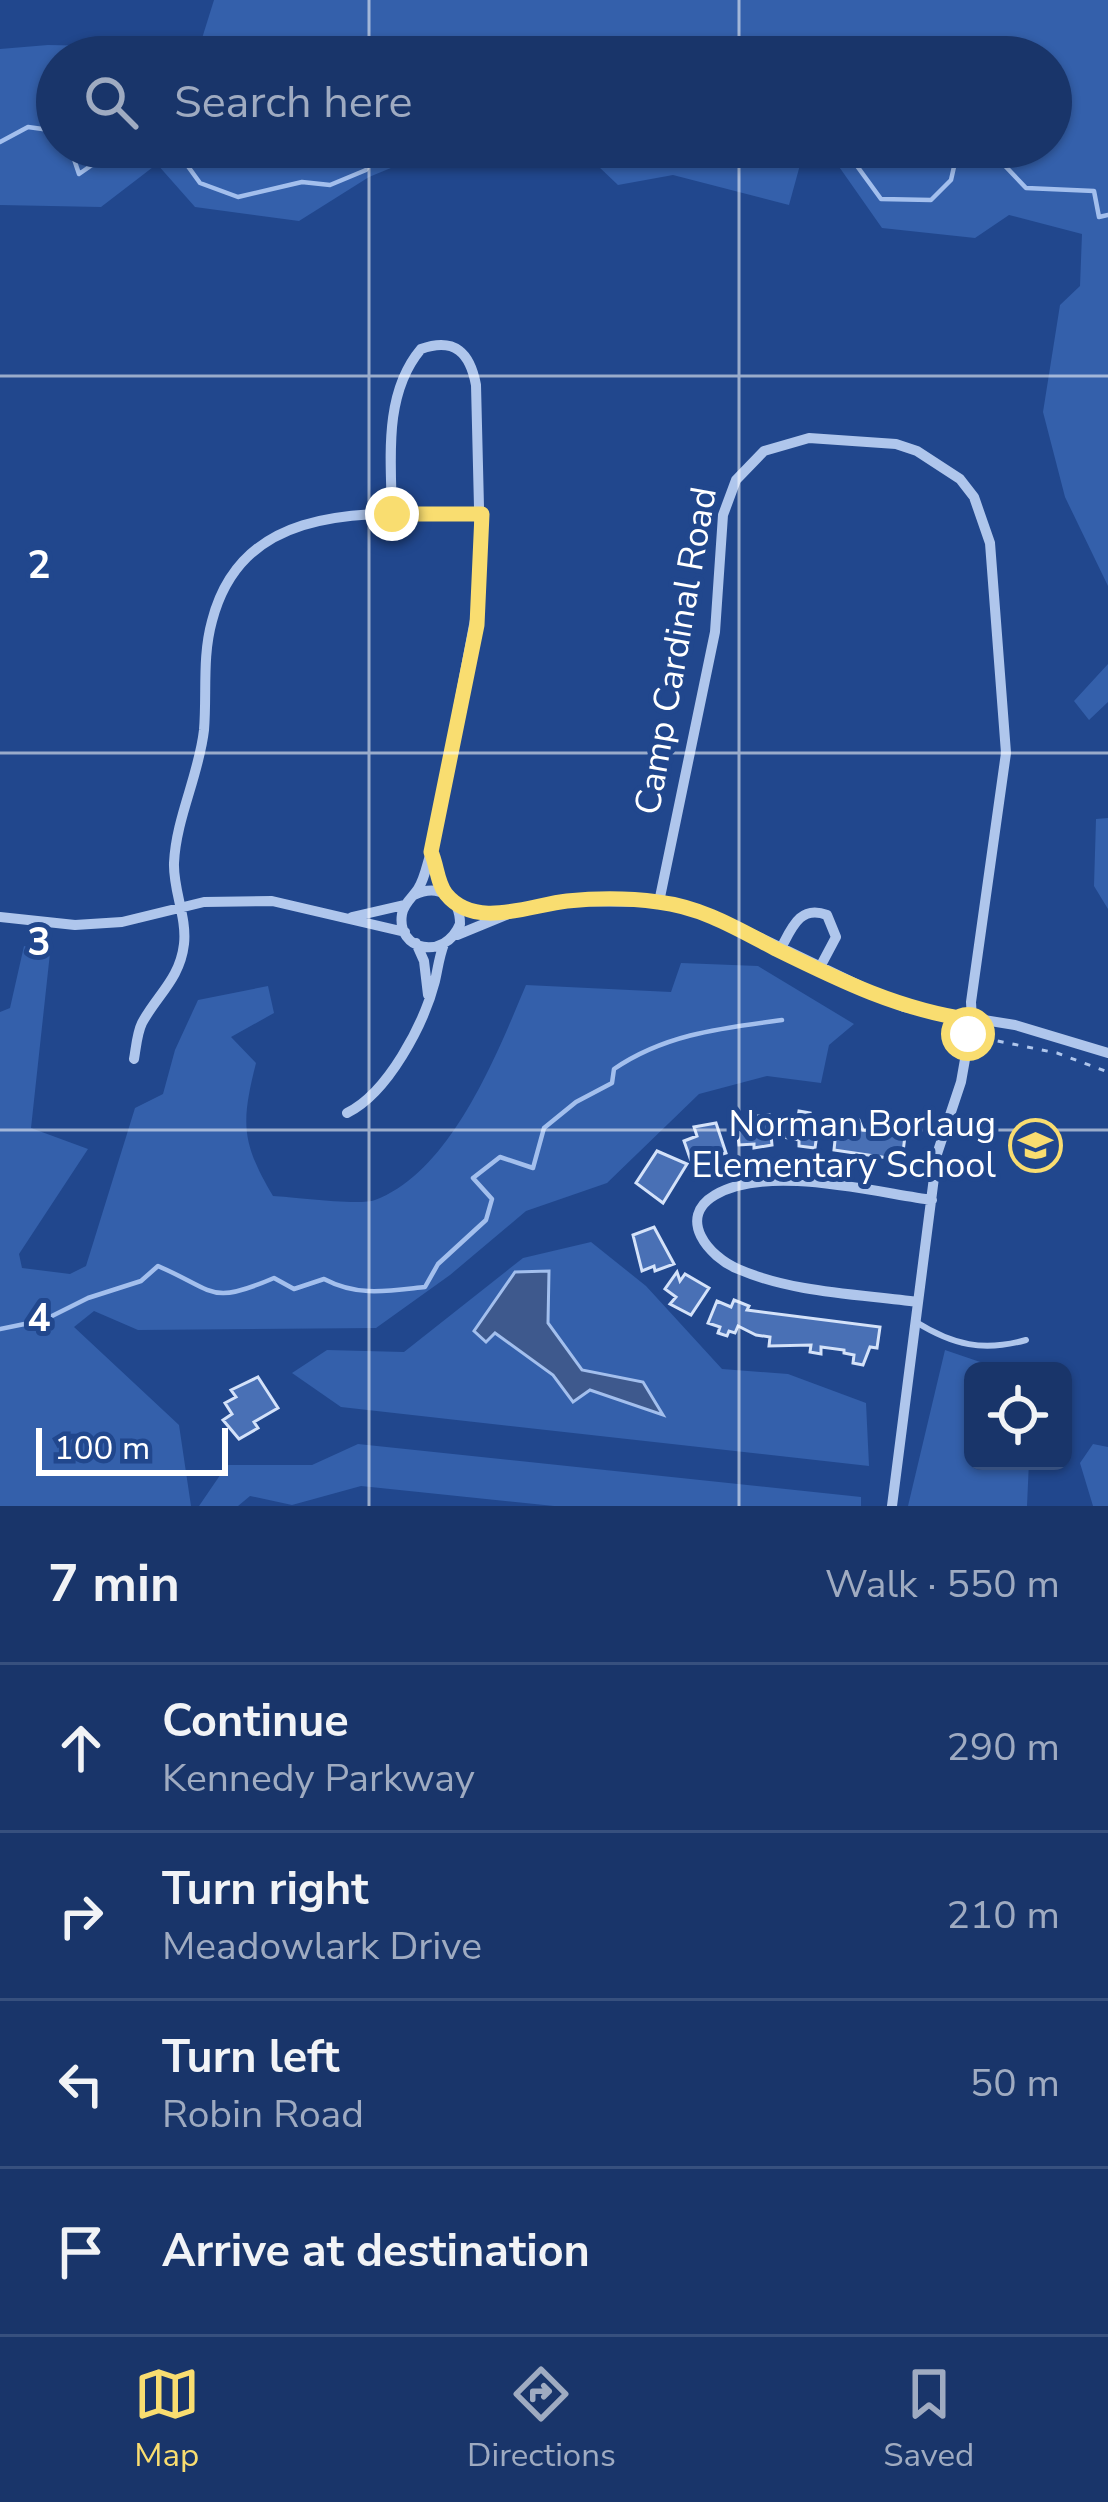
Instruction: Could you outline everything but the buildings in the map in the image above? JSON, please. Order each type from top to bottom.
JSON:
[{"type":"street","points":[[392,514],[393,414],[411,361],[421,349],[450,345],[464,352],[472,365],[482,514],[477,625],[431,852],[401,918],[424,961],[428,995]]},
{"type":"street","name":"Camp Cardinal Road","points":[[659,902],[715,632],[723,515],[736,479],[764,451],[808,438],[896,445],[939,462],[974,497],[990,543],[1006,753],[972,1020],[961,1082],[937,1154],[892,1506]]},
{"type":"street","points":[[134,1059],[140,1025],[177,973],[184,945],[173,870],[175,848],[197,771],[204,731],[206,657],[223,591],[256,550],[299,523],[325,517],[482,514]]},
{"type":"street","points":[[431,852],[446,894],[456,904],[479,912],[511,913]]},
{"type":"street","points":[[349,917],[431,889],[446,894]]},
{"type":"street","points":[[0,917],[75,925],[122,922],[180,905],[272,901],[405,932]]},
{"type":"street","points":[[416,944],[430,948],[511,913],[566,901],[659,902],[715,916],[904,1007],[1052,1034],[1108,1053]]},
{"type":"street","points":[[347,1113],[375,1093],[408,1043],[449,940],[460,924],[456,904]]},
{"type":"street","points":[[780,950],[800,916],[810,912],[827,915],[836,937],[819,969]]},
{"type":"street","points":[[918,1302],[780,1283],[743,1272],[709,1252],[697,1220],[700,1208],[711,1197],[761,1182],[790,1181],[932,1200]]},
{"type":"lane","points":[[916,1322],[946,1341],[971,1347],[1026,1340]]},
{"type":"path","points":[[968,1034],[1058,1053],[1108,1072]]},
{"type":"shaded area","points":[[214,0],[1108,0],[1108,586],[1065,497],[1043,412],[1060,305],[1080,286],[1082,234],[1009,215],[975,238],[882,228],[840,168],[1072,168],[1072,36],[203,36]]},
{"type":"shaded area","points":[[36,46],[36,168],[152,168],[101,207],[0,205],[0,49]]},
{"type":"shaded area","points":[[161,168],[391,168],[299,221],[195,207]]},
{"type":"shaded area","points":[[600,168],[799,168],[789,205],[673,175],[618,185]]},
{"type":"shaded area","points":[[1108,664],[1108,702],[1089,720],[1074,701]]},
{"type":"shaded area","points":[[1108,818],[1108,909],[1094,886],[1096,819]]},
{"type":"shaded area","points":[[24,946],[50,953],[31,1128],[88,1149],[19,1254],[22,1268],[70,1274],[86,1266],[135,1108],[163,1094],[175,1050],[198,1000],[268,986],[274,1013],[231,1037],[256,1063],[246,1117],[255,1161],[273,1196],[341,1202],[375,1200],[402,1186],[427,1164],[449,1138],[486,1076],[526,985],[671,992],[681,963],[758,966],[854,1024],[829,1045],[821,1083],[767,1076],[699,1094],[607,1183],[526,1211],[450,1275],[376,1328],[138,1330],[94,1311],[74,1327],[179,1425],[191,1506],[0,1506],[0,1012],[10,1008]]},
{"type":"shaded area","points":[[591,1242],[646,1286],[722,1369],[788,1374],[866,1403],[869,1466],[341,1407],[292,1373],[327,1350],[404,1352],[523,1258]]},
{"type":"shaded area","points":[[549,1271],[548,1323],[582,1370],[643,1382],[663,1415],[590,1390],[573,1402],[553,1375],[495,1333],[486,1342],[474,1331],[515,1272]]},
{"type":"shaded area","points":[[945,1350],[980,1362],[964,1362],[964,1470],[1029,1470],[1027,1506],[908,1506]]},
{"type":"shaded area","points":[[358,1444],[861,1497],[861,1506],[554,1506],[361,1486],[292,1505],[250,1496],[238,1506],[199,1506],[227,1465],[312,1465]]},
{"type":"shaded area","points":[[1093,1444],[1108,1447],[1108,1506],[1093,1506],[1080,1463]]},
{"type":"waterway","points":[[0,142],[28,127],[36,128]]},
{"type":"waterway","points":[[77,168],[79,174],[88,168]]},
{"type":"waterway","points":[[189,168],[200,183],[238,197],[302,182],[330,185],[367,168]]},
{"type":"waterway","points":[[858,168],[881,199],[931,200],[951,180],[954,168]]},
{"type":"waterway","points":[[1007,168],[1026,188],[1094,191],[1099,217],[1108,215]]},
{"type":"waterway","points":[[0,1329],[44,1320],[88,1298],[141,1281],[158,1266],[224,1293],[274,1278],[294,1289],[324,1279],[361,1290],[425,1287],[438,1264],[486,1220],[492,1199],[473,1178],[500,1157],[533,1168],[544,1128],[576,1102],[612,1083],[614,1069],[674,1040],[782,1020]]},
{"type":"place","name":"Norman Borlaug Elementary School","points":[[1035,1145]]},
{"type":"route","points":[[392,514],[482,514],[477,625],[431,852],[441,884],[456,904],[479,912],[511,913],[600,899],[694,909],[874,996],[931,1014],[972,1020],[968,1034]]}]
